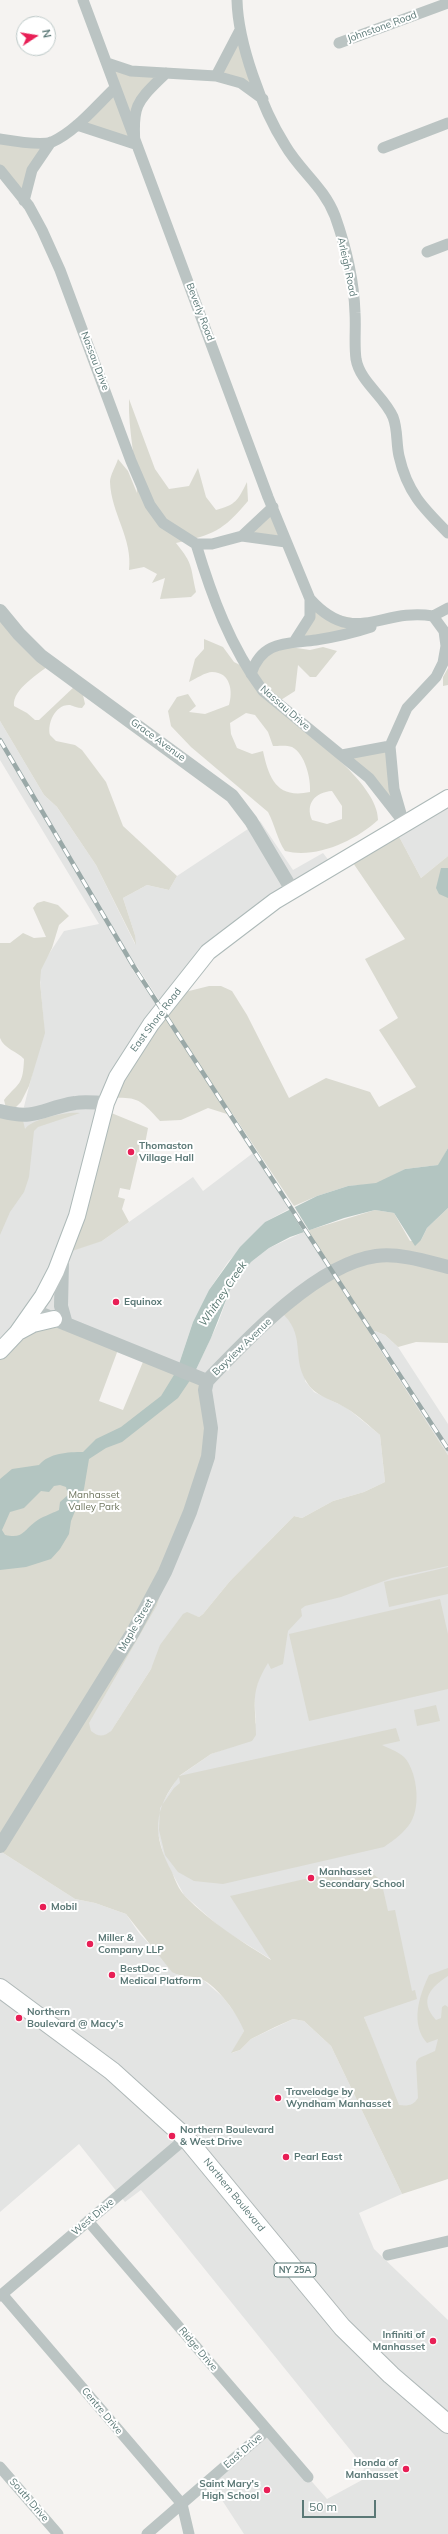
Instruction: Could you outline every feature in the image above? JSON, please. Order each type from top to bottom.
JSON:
[{"type":"main road","name":"East Shore Road","points":[[0,1351],[17,1333],[48,1287],[63,1254],[79,1209],[106,1104],[130,1054],[208,952],[246,921],[292,890],[448,798]]},
{"type":"main road","points":[[17,1333],[33,1324],[60,1322]]},
{"type":"main road","name":"Northern Boulevard","points":[[0,1988],[112,2071],[186,2138],[342,2327],[386,2370],[446,2421]]},
{"type":"street","name":"Beverly Road","points":[[83,0],[135,144],[286,542],[310,599],[329,616],[350,624],[373,622],[395,616]]},
{"type":"street","name":"Arleigh Road","points":[[237,0],[240,30],[249,62],[263,99],[284,145],[298,164],[318,186],[334,216],[352,282],[357,361],[362,374],[393,418],[398,454],[410,490],[420,505],[448,533]]},
{"type":"street","name":"Johnstone Road","points":[[339,43],[448,3]]},
{"type":"street","points":[[216,76],[240,30]]},
{"type":"street","points":[[107,63],[131,71],[216,76],[241,83],[263,99]]},
{"type":"street","points":[[77,125],[135,144],[133,117],[142,97],[166,73]]},
{"type":"street","points":[[24,201],[32,170],[51,142],[77,125],[115,88]]},
{"type":"street","points":[[383,148],[448,123]]},
{"type":"street","points":[[0,139],[28,143],[51,142]]},
{"type":"street","name":"Nassau Drive","points":[[0,170],[24,201],[42,230],[60,270],[131,461],[150,505],[163,523],[196,544],[214,602],[239,657],[263,691],[342,755],[375,786],[404,824]]},
{"type":"street","points":[[427,252],[448,244]]},
{"type":"street","points":[[242,536],[273,507]]},
{"type":"street","points":[[196,544],[212,544],[242,536],[286,542]]},
{"type":"street","points":[[294,642],[310,617],[310,599]]},
{"type":"street","points":[[435,618],[448,608]]},
{"type":"street","name":"Grace Avenue","points":[[0,612],[18,634],[41,656],[232,796],[251,821],[292,890]]},
{"type":"street","points":[[251,674],[255,662],[264,652],[277,645],[349,634],[395,616],[416,614],[435,618],[444,631],[446,646],[443,663],[436,677],[407,708],[390,746],[394,790],[404,824]]},
{"type":"street","points":[[444,631],[448,620]]},
{"type":"street","points":[[342,755],[390,746]]},
{"type":"street","points":[[0,1112],[17,1116],[32,1115],[76,1102],[106,1104]]},
{"type":"street","points":[[60,1322],[63,1254]]},
{"type":"street","name":"Bayview Avenue","points":[[33,1310],[207,1381],[270,1319],[336,1269],[356,1260],[377,1256],[415,1259],[448,1267]]},
{"type":"street","name":"Maple Street","points":[[0,1846],[133,1632],[165,1572],[190,1512],[208,1457],[211,1428],[205,1390],[207,1381]]},
{"type":"street","name":"West Drive","points":[[1,2295],[186,2138]]},
{"type":"street","name":"Ridge Drive","points":[[88,2221],[308,2477]]},
{"type":"street","points":[[388,2255],[448,2241]]},
{"type":"street","name":"Centre Drive","points":[[1,2295],[182,2504],[190,2534]]},
{"type":"street","name":"East Drive","points":[[147,2534],[267,2430]]},
{"type":"street","name":"South Drive","points":[[0,2467],[58,2534]]},
{"type":"shaded area","points":[[0,721],[44,795],[57,807],[96,865],[135,944],[135,935],[123,898],[147,885],[169,890],[177,876],[260,821],[293,870],[323,853],[333,866],[246,921],[164,1008],[137,966],[132,969],[161,1012],[107,1098],[102,1241],[193,1177],[203,1191],[253,1153],[289,1209],[265,1222],[228,1262],[209,1290],[193,1322],[177,1370],[33,1311],[0,1350],[0,1202],[44,1027],[39,969],[64,931],[99,924],[0,760]]},
{"type":"shaded area","points":[[448,798],[448,856],[421,878],[395,829]]},
{"type":"shaded area","points":[[306,1231],[332,1271],[305,1381],[314,1392],[347,1408],[380,1435],[385,1482],[364,1492],[333,1501],[302,1518],[294,1516],[230,1581],[203,1614],[199,1617],[187,1613],[104,1742],[85,1728],[158,1599],[193,1376],[218,1323],[230,1290],[238,1276],[251,1262],[269,1248]]},
{"type":"shaded area","points":[[375,1331],[385,1335],[398,1347],[448,1424],[448,1455],[370,1334]]},
{"type":"shaded area","name":"Manhasset Secondary School","points":[[448,1565],[448,2161],[434,2158],[394,2098],[364,2017],[222,1929],[184,1895],[165,1860],[157,1830],[159,1808],[178,1777],[211,1754],[239,1744],[256,1723],[254,1694],[259,1678],[291,1613],[306,1604],[379,1579]]},
{"type":"shaded area","points":[[0,1851],[75,1899],[95,1903],[126,1914],[139,1933],[179,1976],[202,1979],[223,1997],[241,2021],[244,2031],[232,2053],[240,2050],[251,2039],[293,2019],[304,2021],[331,2046],[402,2194],[359,2213],[374,2249],[448,2320],[448,2534],[244,2534],[209,2480],[267,2430],[327,2499],[362,2480],[364,2467],[141,2190],[125,2202],[79,2144],[0,2212]]},
{"type":"green space","points":[[240,30],[263,99],[216,76]]},
{"type":"green space","points":[[107,63],[166,73],[142,97],[135,144],[77,125],[115,88]]},
{"type":"green space","points":[[0,139],[51,142],[32,170],[24,201],[0,170]]},
{"type":"green space","points":[[129,399],[155,469],[169,489],[189,486],[198,468],[206,497],[216,510],[228,506],[236,501],[247,482],[248,501],[231,519],[224,525],[208,534],[176,543],[189,562],[196,592],[191,597],[160,599],[165,578],[152,583],[157,574],[144,567],[129,570],[128,548],[111,493],[110,482],[118,459],[128,471],[137,493]]},
{"type":"green space","points":[[273,507],[286,542],[242,536]]},
{"type":"green space","points":[[310,599],[322,612],[373,622],[315,640],[300,635]]},
{"type":"green space","points":[[0,611],[52,663],[22,688],[17,694],[14,706],[27,713],[35,720],[39,720],[75,686],[83,695],[85,704],[82,708],[70,705],[56,711],[51,720],[49,731],[50,735],[56,741],[75,745],[82,750],[106,782],[123,826],[177,876],[169,890],[147,885],[123,898],[135,935],[136,945],[96,865],[57,807],[44,795],[0,721]]},
{"type":"green space","points":[[204,639],[223,647],[234,662],[254,672],[264,655],[290,647],[310,650],[323,647],[337,651],[316,677],[310,677],[298,665],[295,691],[273,705],[319,742],[353,773],[375,805],[378,820],[369,828],[347,841],[322,850],[297,853],[285,851],[268,812],[191,747],[171,726],[168,711],[177,697],[188,694],[196,706],[189,712],[205,714],[229,705],[231,694],[229,684],[223,675],[210,672],[189,682],[195,659],[204,649]],"holes":[[[246,713],[255,715],[268,732],[273,746],[292,747],[297,750],[304,761],[308,773],[310,792],[299,793],[282,789],[276,785],[272,778],[268,770],[263,751],[252,754],[237,748],[231,734],[230,723]],[[332,791],[342,806],[342,819],[327,824],[312,820],[310,809],[313,800],[316,796]]]},
{"type":"green space","points":[[448,668],[448,685],[443,686],[443,677]]},
{"type":"green space","points":[[390,746],[404,824],[342,755]]},
{"type":"green space","points":[[395,829],[421,878],[448,856],[448,1148],[439,1165],[405,1169],[376,1184],[348,1186],[317,1196],[294,1206],[232,1113],[227,1114],[208,1108],[181,1120],[160,1121],[137,1100],[107,1098],[181,993],[209,986],[221,986],[232,991],[247,1015],[289,1098],[326,1078],[370,1092],[379,1107],[416,1087],[379,1030],[398,1018],[365,959],[405,939],[349,857]]},
{"type":"green space","points":[[44,901],[58,905],[69,916],[59,925],[52,948],[41,970],[40,982],[45,1033],[29,1086],[21,1102],[15,1108],[6,1108],[4,1100],[17,1086],[21,1079],[23,1074],[24,1059],[4,1045],[0,1038],[0,943],[10,943],[23,933],[34,938],[46,937],[33,908],[37,903]]},
{"type":"green space","points":[[104,1110],[148,1128],[145,1144],[141,1144],[130,1190],[120,1188],[118,1197],[125,1199],[122,1209],[129,1222],[102,1241],[63,1254]]},
{"type":"green space","points":[[0,1111],[22,1116],[25,1129],[34,1122],[50,1116],[67,1113],[80,1113],[38,1127],[34,1131],[29,1177],[24,1192],[10,1212],[0,1235]]},
{"type":"green space","name":"Manhasset Valley Park","points":[[448,1208],[448,1343],[416,1342],[398,1347],[385,1335],[375,1331],[370,1334],[448,1455],[448,1566],[392,1578],[341,1597],[305,1606],[301,1609],[302,1616],[288,1631],[283,1664],[271,1669],[268,1663],[258,1683],[255,1699],[256,1735],[252,1741],[211,1754],[179,1776],[396,1728],[400,1741],[382,1745],[402,1755],[412,1771],[415,1779],[417,1798],[414,1815],[411,1822],[402,1833],[384,1847],[223,1884],[194,1881],[178,1872],[165,1855],[159,1830],[160,1814],[158,1823],[161,1846],[165,1859],[183,1894],[215,1923],[271,1960],[230,1896],[340,1871],[342,1881],[373,1874],[381,1880],[388,1911],[395,1910],[412,1991],[415,1990],[417,1999],[364,2017],[399,2105],[412,2104],[418,2098],[416,2062],[419,2058],[435,2051],[438,2039],[427,2043],[422,2035],[418,2019],[419,2001],[429,1975],[448,1968],[448,1976],[432,1989],[427,2000],[431,2013],[436,2020],[441,2018],[442,2007],[445,2005],[448,2007],[448,2179],[402,2194],[331,2046],[304,2021],[293,2019],[251,2039],[240,2050],[231,2053],[244,2031],[227,2002],[214,1988],[201,1979],[179,1975],[172,1972],[126,1914],[95,1903],[75,1899],[0,1851],[0,1350],[33,1310],[119,1347],[99,1401],[123,1410],[145,1357],[207,1381],[211,1428],[157,1605],[89,1723],[91,1731],[99,1735],[103,1735],[111,1731],[151,1669],[160,1645],[183,1614],[187,1612],[199,1617],[203,1614],[230,1581],[294,1516],[302,1518],[333,1501],[364,1492],[385,1482],[380,1435],[359,1417],[341,1405],[314,1391],[306,1381],[302,1372],[299,1363],[296,1337],[293,1329],[288,1320],[280,1311],[332,1271],[306,1231],[375,1210],[394,1213],[410,1241],[421,1240],[427,1228]],"holes":[[[179,1777],[180,1783],[174,1788],[163,1804],[170,1789]]]},
{"type":"green space","points":[[448,1567],[448,1594],[389,1607],[384,1582]]},
{"type":"green space","points":[[440,1599],[448,1634],[448,1689],[309,1721],[289,1634]]},
{"type":"green space","points":[[436,1705],[440,1721],[417,1726],[414,1710]]},
{"type":"water","points":[[441,868],[448,868],[448,898],[439,894],[436,888]]},
{"type":"water","name":"Whitney Creek","points":[[448,1148],[448,1208],[427,1228],[421,1240],[415,1246],[394,1213],[375,1210],[344,1218],[290,1237],[269,1248],[251,1262],[230,1290],[211,1338],[193,1376],[178,1398],[122,1442],[106,1448],[89,1459],[84,1489],[71,1521],[69,1534],[60,1549],[51,1559],[26,1567],[0,1570],[0,1479],[12,1469],[39,1465],[48,1458],[59,1454],[83,1452],[96,1439],[121,1427],[161,1396],[177,1370],[193,1322],[209,1290],[240,1247],[265,1222],[317,1196],[348,1186],[376,1183],[405,1169],[438,1165]],"holes":[[[60,1485],[66,1487],[68,1495],[60,1502],[59,1510],[37,1520],[19,1535],[5,1535],[2,1530],[10,1512],[24,1508],[41,1491],[49,1492],[54,1486]]]},
{"type":"pier","points":[[293,1205],[310,1232],[305,1234],[288,1207]]},
{"type":"railway","points":[[0,740],[134,967],[448,1449]]},
{"type":"place","name":"Thomaston Village Hall","points":[[131,1152]]},
{"type":"place","name":"Equinox","points":[[116,1302]]},
{"type":"place","name":"Manhasset Secondary School","points":[[311,1878]]},
{"type":"place","name":"Mobil","points":[[43,1907]]},
{"type":"place","name":"Miller & Company LLP","points":[[90,1944]]},
{"type":"place","name":"BestDoc - Medical Platform","points":[[112,1975]]},
{"type":"place","name":"Northern Boulevard @ Macy's","points":[[19,2018]]},
{"type":"place","name":"Travelodge by Wyndham Manhasset","points":[[278,2098]]},
{"type":"place","name":"Northern Boulevard & West Drive","points":[[172,2136]]},
{"type":"place","name":"Pearl East","points":[[286,2157]]},
{"type":"place","name":"Infiniti of Manhasset","points":[[433,2341]]},
{"type":"place","name":"Honda of Manhasset","points":[[406,2469]]},
{"type":"place","name":"Saint Mary's High School","points":[[267,2490]]}]
